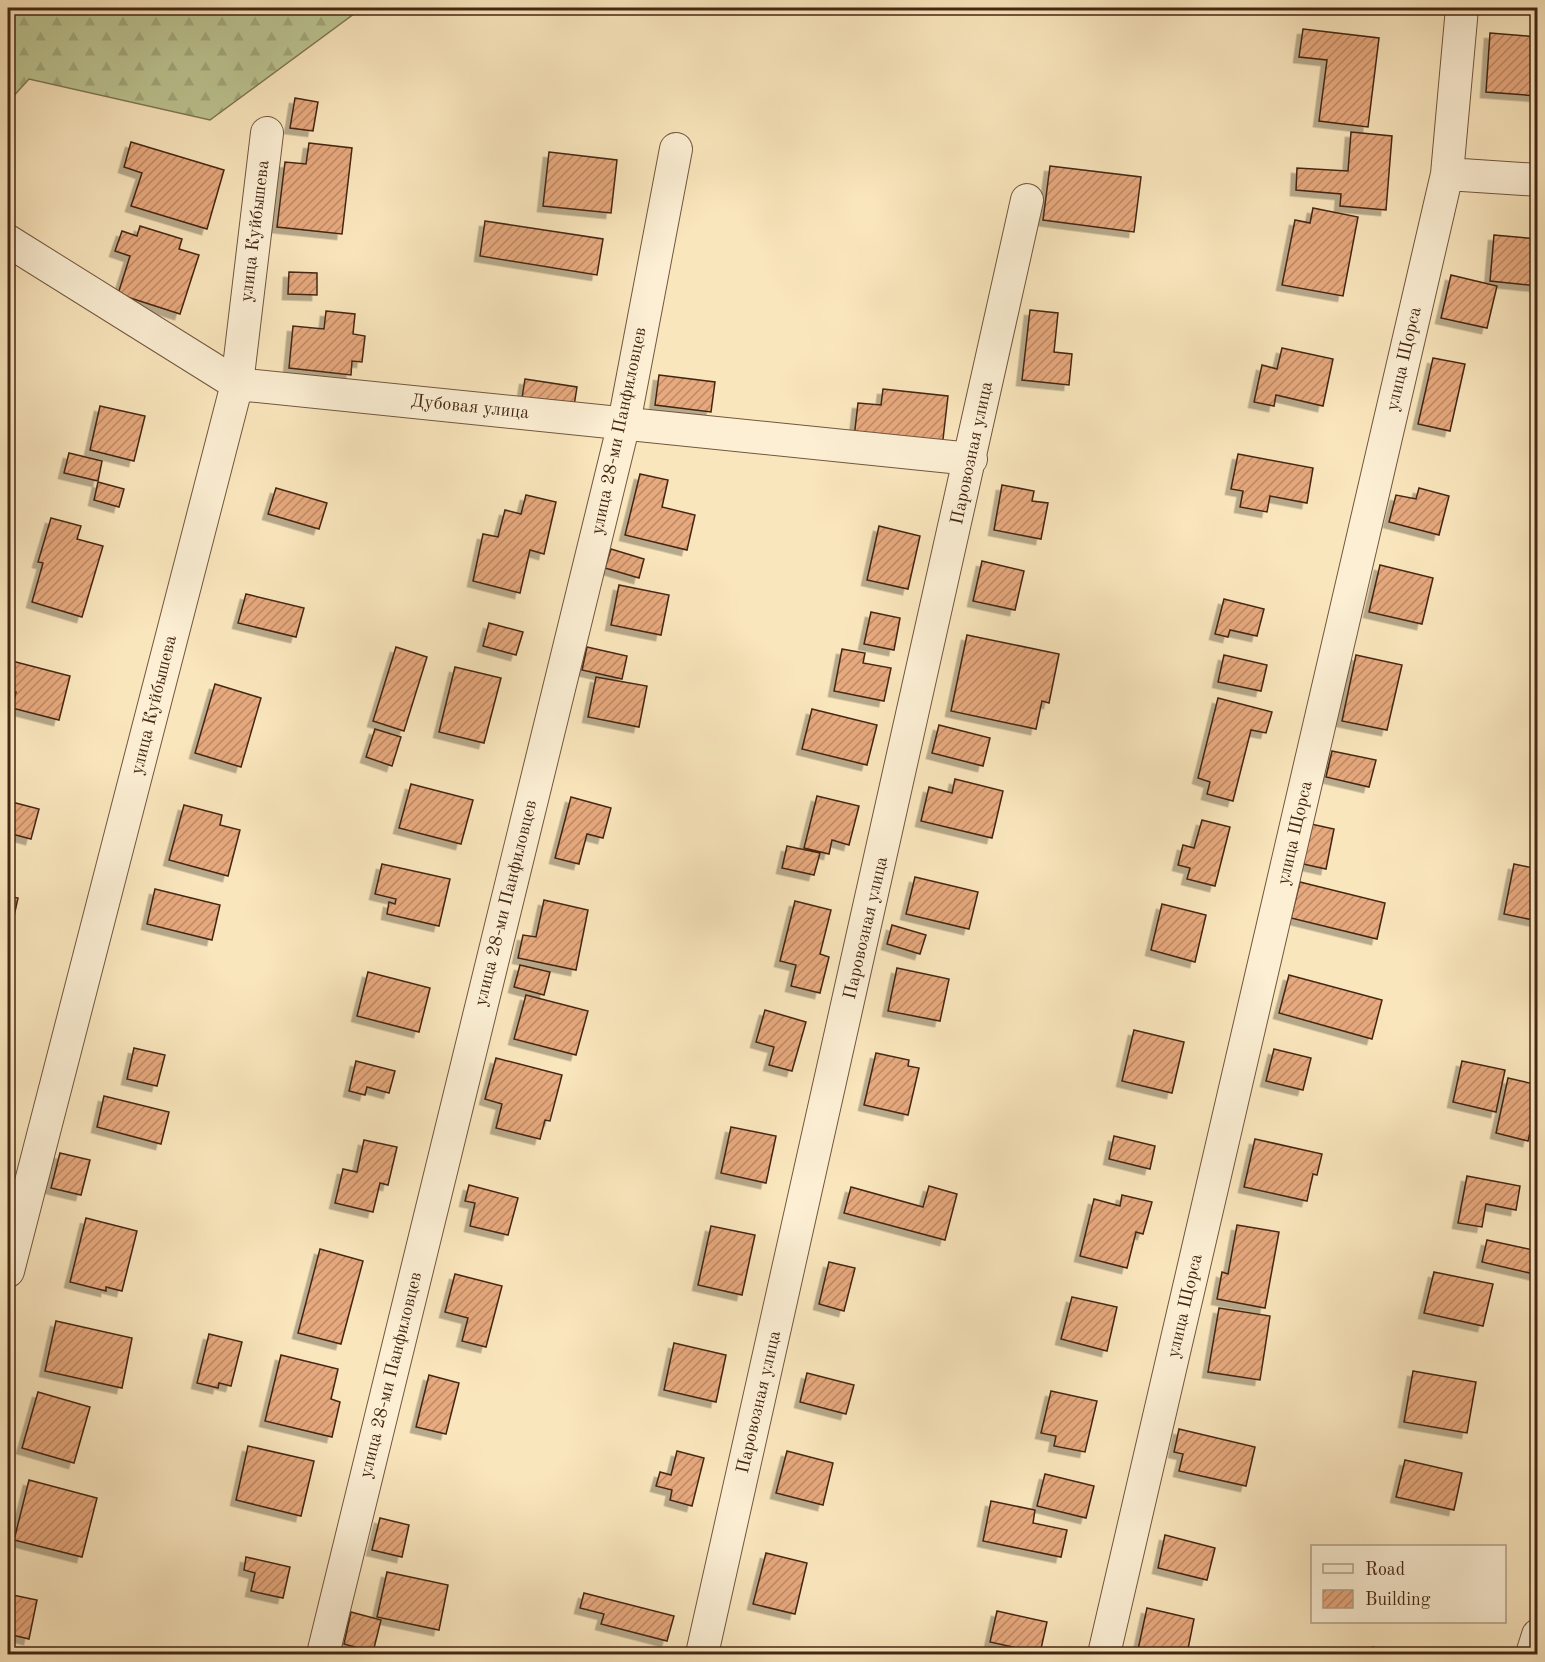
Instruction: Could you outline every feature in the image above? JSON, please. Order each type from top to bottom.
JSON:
[{"type":"street","name":"улица Щорса","points":[[1104,1654],[1447,174],[1462,8]]},
{"type":"street","name":"улица Куйбышева","points":[[8,1271],[237,384],[267,133]]},
{"type":"street","name":"улица 28-ми Панфиловцев","points":[[323,1654],[624,423],[676,149]]},
{"type":"street","points":[[1447,174],[1538,180]]},
{"type":"street","name":"Паровозная улица","points":[[702,1654],[971,459],[1027,200]]},
{"type":"street","name":"Дубовая улица","points":[[8,241],[237,384],[971,459]]},
{"type":"street","points":[[1532,1654],[1538,1635]]},
{"type":"green space","points":[[8,8],[362,8],[210,120],[29,79],[8,102]]},
{"type":"building","points":[[1303,29],[1379,38],[1368,127],[1319,121],[1327,60],[1299,57]]},
{"type":"building","points":[[1490,33],[1538,37],[1538,96],[1486,92]]},
{"type":"building","points":[[295,98],[318,102],[313,131],[290,128]]},
{"type":"building","points":[[1351,132],[1392,136],[1386,210],[1340,206],[1341,194],[1296,190],[1297,168],[1348,171]]},
{"type":"building","points":[[131,142],[224,170],[207,229],[131,206],[142,173],[124,167]]},
{"type":"building","points":[[309,143],[352,148],[342,234],[277,227],[285,162],[306,164]]},
{"type":"building","points":[[549,152],[617,160],[611,213],[543,206]]},
{"type":"building","points":[[1050,166],[1141,177],[1134,232],[1043,220]]},
{"type":"building","points":[[1313,208],[1358,217],[1343,296],[1282,285],[1295,220],[1310,223]]},
{"type":"building","points":[[485,221],[603,239],[597,275],[480,256]]},
{"type":"building","points":[[140,226],[182,239],[179,249],[199,255],[180,314],[118,294],[130,256],[115,251],[122,231],[137,236]]},
{"type":"building","points":[[1494,235],[1538,239],[1538,286],[1490,281]]},
{"type":"building","points":[[289,272],[317,273],[317,295],[288,294]]},
{"type":"building","points":[[1451,275],[1497,286],[1487,328],[1441,318]]},
{"type":"building","points":[[1030,310],[1058,313],[1054,352],[1072,354],[1069,385],[1022,380]]},
{"type":"building","points":[[326,311],[355,314],[353,334],[365,336],[362,362],[352,361],[351,375],[289,368],[293,326],[324,329]]},
{"type":"building","points":[[1282,348],[1333,359],[1323,406],[1276,395],[1274,406],[1254,402],[1262,365],[1277,369]]},
{"type":"building","points":[[1433,358],[1465,364],[1450,431],[1418,424]]},
{"type":"building","points":[[659,375],[715,382],[711,412],[655,405]]},
{"type":"building","points":[[525,379],[577,387],[574,406],[522,398]]},
{"type":"building","points":[[883,389],[948,396],[942,448],[854,438],[858,403],[881,405]]},
{"type":"building","points":[[100,406],[145,416],[134,461],[90,450]]},
{"type":"building","points":[[69,453],[102,461],[98,481],[64,473]]},
{"type":"building","points":[[1238,454],[1313,468],[1307,503],[1270,496],[1267,512],[1240,507],[1243,491],[1231,489]]},
{"type":"building","points":[[640,474],[668,480],[662,507],[695,515],[687,550],[625,535]]},
{"type":"building","points":[[98,482],[124,489],[119,507],[94,500]]},
{"type":"building","points":[[1002,485],[1034,491],[1032,501],[1048,503],[1041,539],[994,530]]},
{"type":"building","points":[[276,488],[327,503],[319,529],[268,514]]},
{"type":"building","points":[[1419,488],[1449,496],[1439,535],[1389,522],[1396,495],[1416,499]]},
{"type":"building","points":[[526,495],[556,502],[544,554],[530,550],[520,593],[473,581],[483,534],[498,537],[505,510],[521,514]]},
{"type":"building","points":[[51,518],[81,526],[77,539],[103,546],[82,617],[32,602],[43,563],[38,562]]},
{"type":"building","points":[[879,526],[920,536],[908,589],[867,580]]},
{"type":"building","points":[[611,549],[644,559],[639,578],[605,568]]},
{"type":"building","points":[[982,561],[1024,571],[1015,610],[973,601]]},
{"type":"building","points":[[1380,565],[1433,578],[1422,624],[1369,612]]},
{"type":"building","points":[[619,585],[669,595],[661,635],[611,625]]},
{"type":"building","points":[[246,594],[304,608],[296,637],[238,623]]},
{"type":"building","points":[[1224,599],[1264,609],[1257,636],[1230,630],[1228,637],[1215,634]]},
{"type":"building","points":[[871,612],[900,618],[894,650],[864,644]]},
{"type":"building","points":[[489,623],[523,632],[516,655],[483,646]]},
{"type":"building","points":[[967,635],[1059,654],[1049,703],[1042,701],[1036,729],[951,711]]},
{"type":"building","points":[[396,647],[427,657],[404,731],[373,721]]},
{"type":"building","points":[[587,647],[627,656],[622,679],[582,670]]},
{"type":"building","points":[[842,649],[865,653],[863,663],[891,668],[884,701],[834,691]]},
{"type":"building","points":[[1224,655],[1267,665],[1261,691],[1218,682]]},
{"type":"building","points":[[1356,655],[1402,665],[1387,730],[1342,721]]},
{"type":"building","points":[[12,661],[70,676],[59,720],[12,708],[16,692],[8,690],[8,678]]},
{"type":"building","points":[[455,667],[501,678],[484,743],[439,732]]},
{"type":"building","points":[[596,677],[647,686],[639,727],[588,717]]},
{"type":"building","points":[[215,684],[261,698],[241,767],[195,753]]},
{"type":"building","points":[[1218,698],[1272,712],[1266,733],[1251,730],[1233,801],[1207,794],[1210,782],[1198,778]]},
{"type":"building","points":[[812,709],[877,725],[867,765],[802,749]]},
{"type":"building","points":[[939,725],[990,738],[983,766],[932,753]]},
{"type":"building","points":[[375,729],[401,737],[392,766],[366,757]]},
{"type":"building","points":[[1332,751],[1376,760],[1369,787],[1326,777]]},
{"type":"building","points":[[955,779],[1003,791],[992,838],[921,821],[929,787],[952,793]]},
{"type":"building","points":[[411,784],[473,800],[461,844],[399,828]]},
{"type":"building","points":[[817,796],[859,806],[849,845],[832,840],[829,854],[804,848]]},
{"type":"building","points":[[571,797],[611,808],[603,838],[587,834],[579,864],[555,858]]},
{"type":"building","points":[[8,801],[39,809],[31,839],[8,833]]},
{"type":"building","points":[[184,805],[222,815],[220,825],[240,830],[228,876],[169,860]]},
{"type":"building","points":[[1202,820],[1230,827],[1215,886],[1187,879],[1190,868],[1178,865],[1183,845],[1194,848]]},
{"type":"building","points":[[1302,822],[1334,829],[1326,869],[1294,862]]},
{"type":"building","points":[[787,846],[820,853],[814,875],[782,868]]},
{"type":"building","points":[[382,864],[450,879],[439,926],[387,914],[389,902],[395,904],[396,899],[375,894]]},
{"type":"building","points":[[1514,864],[1538,869],[1538,921],[1504,914]]},
{"type":"building","points":[[915,877],[978,892],[969,929],[906,914]]},
{"type":"building","points":[[1300,882],[1385,903],[1377,939],[1291,918]]},
{"type":"building","points":[[155,889],[220,905],[212,940],[147,924]]},
{"type":"building","points":[[8,896],[18,898],[12,925],[8,924]]},
{"type":"building","points":[[544,900],[588,910],[576,970],[518,958],[523,935],[536,937]]},
{"type":"building","points":[[795,901],[831,910],[820,954],[829,957],[820,993],[791,986],[796,965],[780,961]]},
{"type":"building","points":[[1162,904],[1206,915],[1195,962],[1151,950]]},
{"type":"building","points":[[892,925],[926,935],[920,954],[887,944]]},
{"type":"building","points":[[520,965],[550,972],[544,995],[514,987]]},
{"type":"building","points":[[897,968],[949,979],[940,1021],[888,1011]]},
{"type":"building","points":[[368,972],[430,988],[419,1032],[357,1016]]},
{"type":"building","points":[[1289,975],[1382,1000],[1372,1039],[1279,1013]]},
{"type":"building","points":[[526,995],[588,1011],[576,1055],[514,1039]]},
{"type":"building","points":[[765,1010],[806,1022],[792,1071],[769,1065],[774,1047],[756,1042]]},
{"type":"building","points":[[1134,1030],[1184,1042],[1172,1093],[1122,1081]]},
{"type":"building","points":[[134,1048],[165,1055],[157,1086],[127,1079]]},
{"type":"building","points":[[1274,1049],[1311,1058],[1303,1090],[1266,1081]]},
{"type":"building","points":[[876,1053],[909,1060],[908,1066],[919,1068],[908,1115],[864,1105]]},
{"type":"building","points":[[496,1058],[562,1075],[550,1121],[545,1120],[540,1139],[496,1128],[502,1104],[485,1099]]},
{"type":"building","points":[[356,1061],[395,1071],[389,1093],[367,1087],[365,1095],[349,1091]]},
{"type":"building","points":[[1462,1061],[1505,1070],[1496,1112],[1453,1102]]},
{"type":"building","points":[[1508,1078],[1538,1085],[1538,1100],[1528,1141],[1496,1133]]},
{"type":"building","points":[[104,1096],[169,1112],[161,1144],[97,1127]]},
{"type":"building","points":[[731,1127],[776,1136],[766,1183],[721,1173]]},
{"type":"building","points":[[1114,1136],[1155,1146],[1150,1169],[1109,1159]]},
{"type":"building","points":[[1255,1139],[1322,1154],[1317,1175],[1313,1174],[1307,1201],[1244,1187]]},
{"type":"building","points":[[364,1140],[397,1147],[388,1185],[380,1183],[373,1212],[335,1203],[343,1169],[357,1172]]},
{"type":"building","points":[[60,1153],[90,1160],[81,1195],[51,1188]]},
{"type":"building","points":[[1467,1176],[1520,1186],[1516,1210],[1486,1204],[1482,1227],[1458,1223]]},
{"type":"building","points":[[469,1185],[518,1198],[508,1235],[470,1226],[475,1203],[465,1201]]},
{"type":"building","points":[[929,1186],[957,1194],[945,1240],[844,1213],[851,1187],[923,1207]]},
{"type":"building","points":[[1122,1195],[1152,1202],[1143,1234],[1136,1232],[1127,1268],[1080,1256],[1094,1199],[1120,1206]]},
{"type":"building","points":[[86,1218],[137,1231],[122,1291],[106,1287],[106,1291],[70,1282]]},
{"type":"building","points":[[1237,1225],[1279,1232],[1265,1308],[1217,1299],[1222,1272],[1228,1274]]},
{"type":"building","points":[[711,1226],[755,1235],[742,1295],[698,1285]]},
{"type":"building","points":[[1487,1240],[1538,1251],[1538,1275],[1482,1262]]},
{"type":"building","points":[[320,1249],[363,1261],[341,1344],[298,1333]]},
{"type":"building","points":[[829,1262],[855,1268],[844,1311],[819,1304]]},
{"type":"building","points":[[1434,1272],[1493,1284],[1483,1326],[1424,1313]]},
{"type":"building","points":[[455,1274],[502,1286],[486,1347],[462,1341],[468,1318],[445,1312]]},
{"type":"building","points":[[1072,1297],[1117,1307],[1107,1351],[1061,1339]]},
{"type":"building","points":[[1219,1308],[1270,1316],[1260,1380],[1208,1372]]},
{"type":"building","points":[[56,1321],[132,1338],[122,1388],[45,1371]]},
{"type":"building","points":[[209,1334],[242,1342],[231,1386],[219,1383],[218,1388],[197,1383]]},
{"type":"building","points":[[674,1343],[726,1355],[716,1402],[664,1390]]},
{"type":"building","points":[[281,1355],[338,1369],[331,1399],[340,1402],[332,1437],[265,1421]]},
{"type":"building","points":[[1413,1371],[1476,1382],[1467,1433],[1404,1422]]},
{"type":"building","points":[[807,1373],[854,1385],[846,1414],[800,1402]]},
{"type":"building","points":[[429,1375],[459,1383],[446,1434],[416,1427]]},
{"type":"building","points":[[1051,1391],[1097,1401],[1085,1452],[1054,1446],[1056,1436],[1041,1433]]},
{"type":"building","points":[[38,1392],[90,1407],[74,1463],[22,1448]]},
{"type":"building","points":[[1179,1429],[1255,1447],[1246,1486],[1179,1471],[1183,1454],[1174,1452]]},
{"type":"building","points":[[248,1446],[314,1461],[301,1516],[236,1500]]},
{"type":"building","points":[[677,1451],[704,1458],[692,1506],[670,1500],[672,1490],[656,1486],[660,1472],[671,1475]]},
{"type":"building","points":[[787,1451],[833,1463],[823,1505],[776,1493]]},
{"type":"building","points":[[1405,1460],[1462,1473],[1454,1510],[1396,1497]]},
{"type":"building","points":[[1045,1474],[1094,1486],[1086,1518],[1037,1506]]},
{"type":"building","points":[[29,1480],[97,1498],[82,1557],[14,1540]]},
{"type":"building","points":[[991,1501],[1035,1510],[1033,1523],[1067,1530],[1061,1557],[983,1541]]},
{"type":"building","points":[[380,1518],[409,1525],[402,1557],[372,1550]]},
{"type":"building","points":[[1165,1535],[1215,1548],[1207,1580],[1158,1568]]},
{"type":"building","points":[[766,1553],[807,1563],[795,1614],[753,1604]]},
{"type":"building","points":[[246,1557],[290,1567],[283,1598],[251,1591],[255,1573],[244,1570]]},
{"type":"building","points":[[387,1572],[448,1585],[439,1630],[377,1617]]},
{"type":"building","points":[[584,1593],[674,1616],[667,1641],[601,1624],[604,1614],[580,1608]]},
{"type":"building","points":[[8,1594],[37,1600],[29,1639],[8,1634]]},
{"type":"building","points":[[1147,1608],[1194,1619],[1187,1654],[1137,1654]]},
{"type":"building","points":[[997,1611],[1047,1622],[1040,1653],[990,1642]]},
{"type":"building","points":[[351,1612],[381,1620],[373,1652],[344,1644]]},
{"type":"building","points":[[1372,1647],[1409,1654],[1370,1654]]}]
